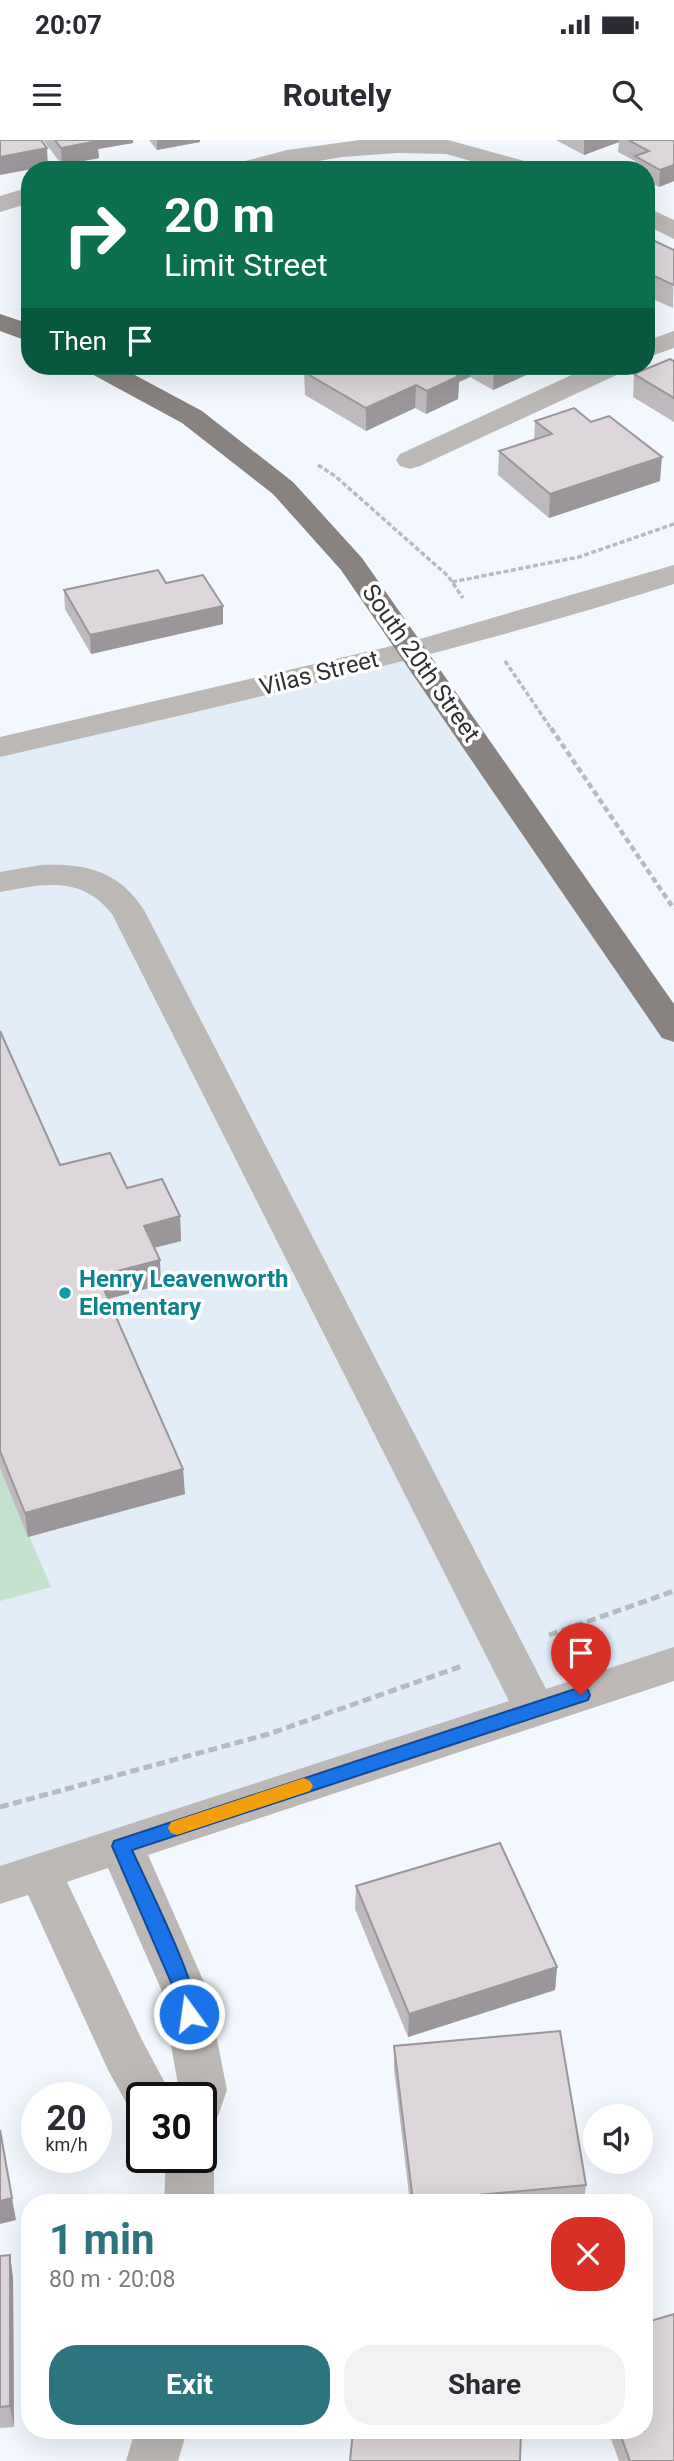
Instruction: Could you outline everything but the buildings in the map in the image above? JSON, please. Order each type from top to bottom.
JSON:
[{"type":"main road","points":[[0,322],[21,330]]},
{"type":"main road","name":"South 20th Street","points":[[115,375],[192,417],[283,488],[352,564],[674,1030]]},
{"type":"street","points":[[282,161],[350,147],[404,144],[445,146],[473,161]]},
{"type":"street","points":[[0,204],[21,198]]},
{"type":"street","points":[[655,220],[674,231]]},
{"type":"street","points":[[655,346],[674,339]]},
{"type":"street","points":[[410,460],[594,375]]},
{"type":"street","name":"Vilas Street","points":[[0,747],[184,706],[412,650],[584,604],[674,574]]},
{"type":"street","points":[[0,883],[36,875],[91,881],[109,890],[127,910],[535,1710]]},
{"type":"street","points":[[140,2082],[20,1879],[674,1664]]},
{"type":"street","points":[[121,1846],[184,1989],[201,2082]]},
{"type":"street","points":[[152,2461],[159,2439]]},
{"type":"path","points":[[452,582],[579,557],[674,524]]},
{"type":"path","points":[[0,1807],[269,1734],[674,1591]]},
{"type":"shaded area","points":[[412,650],[674,1030],[674,1664],[0,1885],[0,747]]},
{"type":"green space","points":[[0,1468],[51,1587],[0,1601]]},
{"type":"slow traffic","points":[[177,1828],[304,1786]]},
{"type":"place","name":"Henry Leavenworth Elementary","points":[[65,1293]]},
{"type":"route","points":[[189,2014],[184,1989],[121,1846],[581,1695]]}]
